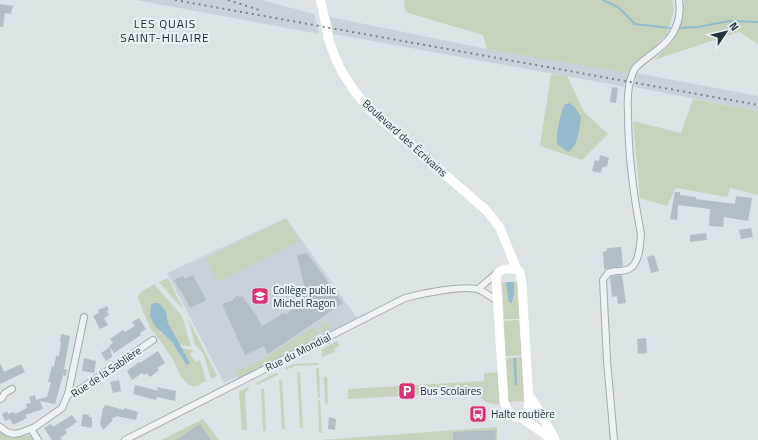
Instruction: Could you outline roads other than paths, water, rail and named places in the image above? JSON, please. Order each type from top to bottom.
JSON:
[{"type":"main road","name":"Boulevard des Écrivains","points":[[320,0],[329,41],[341,72],[368,108],[486,210],[495,220],[517,270],[520,272],[522,284],[528,396],[527,415],[522,418]]},
{"type":"main road","points":[[504,240],[506,253],[500,271],[496,277],[504,402],[508,411],[515,417],[522,418],[553,440]]},
{"type":"main road","points":[[500,271],[509,268],[517,270]]},
{"type":"main road","points":[[528,396],[534,402],[556,440]]},
{"type":"street","points":[[614,440],[602,280],[608,273],[629,269],[632,266],[637,258],[641,234],[628,148],[627,98],[635,69],[662,46],[672,35],[679,17],[679,0]]},
{"type":"street","points":[[498,301],[478,289],[500,271]]},
{"type":"street","name":"Rue du Mondial","points":[[125,440],[405,298],[445,290],[478,289]]},
{"type":"street","points":[[68,394],[84,317]]},
{"type":"street","name":"Rue de la Sablière","points":[[0,427],[7,432],[14,434],[31,429],[62,408],[68,394],[76,392],[153,340]]},
{"type":"street","points":[[0,399],[5,393],[12,389]]},
{"type":"street","points":[[31,429],[38,440]]},
{"type":"water","points":[[569,103],[574,106],[581,117],[576,141],[572,149],[568,152],[557,144],[557,135],[564,105]]},
{"type":"water","points":[[506,282],[514,282],[512,303],[508,300]]},
{"type":"water","points":[[158,303],[162,306],[166,312],[168,323],[190,363],[187,366],[172,342],[155,326],[150,316],[151,305]]},
{"type":"water","points":[[513,358],[516,358],[517,385],[515,385]]},
{"type":"waterway","points":[[603,0],[618,7],[635,24],[670,28]]},
{"type":"waterway","points":[[678,28],[698,27],[729,21],[758,22]]},
{"type":"railway","points":[[175,0],[758,105]]},
{"type":"railway","points":[[228,0],[262,11]]},
{"type":"place","name":"Collège public Michel Ragon","points":[[260,296]]},
{"type":"place","name":"Bus Scolaires","points":[[407,391]]},
{"type":"place","name":"Halte routière","points":[[478,414]]},
{"type":"district","name":"LES QUAIS SAINT-HILAIRE","points":[[165,31]]}]
